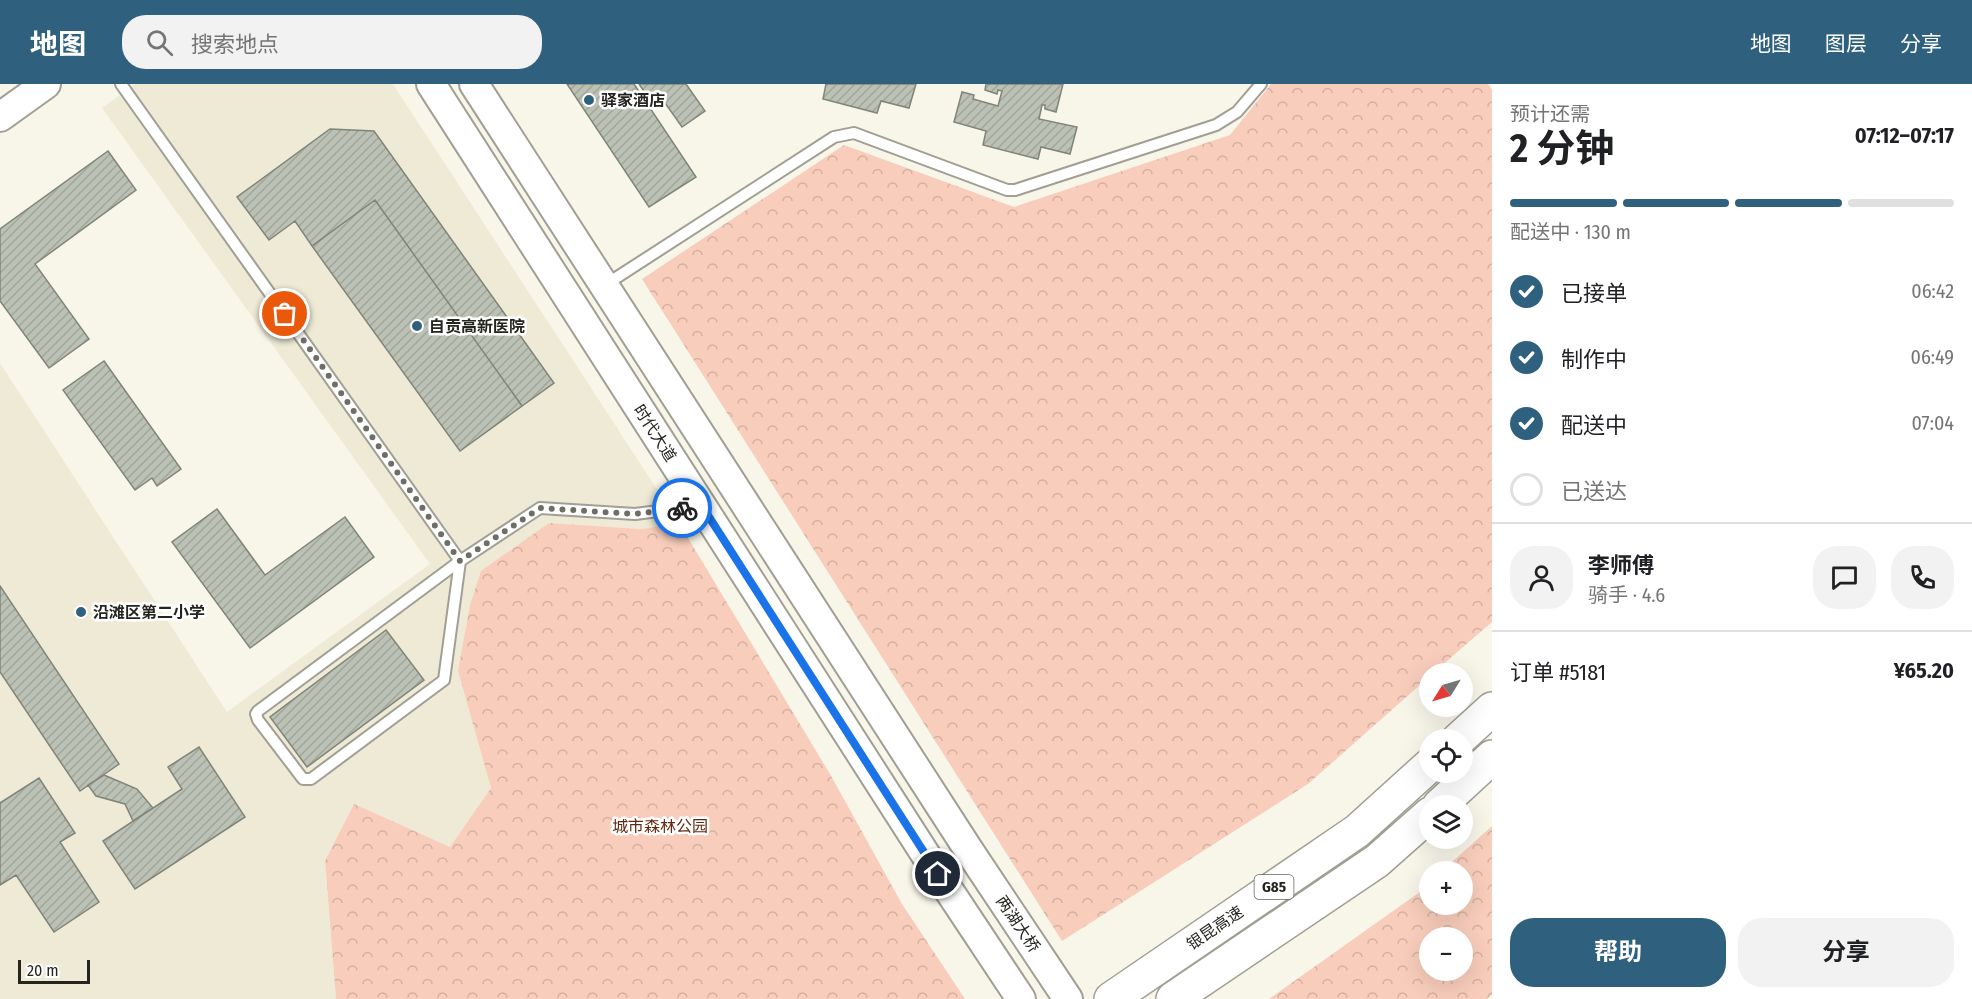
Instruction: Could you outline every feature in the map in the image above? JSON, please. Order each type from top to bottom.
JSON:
[{"type":"highway","points":[[1470,729],[1492,709]]},
{"type":"highway","points":[[1451,795],[1492,757]]},
{"type":"highway","name":"银昆高速","points":[[1110,999],[1357,831],[1419,775]]},
{"type":"highway","name":"G85","points":[[1173,999],[1377,861],[1419,824]]},
{"type":"main road","points":[[0,117],[46,84]]},
{"type":"main road","name":"时代大道","points":[[431,84],[938,874],[1021,999]]},
{"type":"main road","points":[[474,84],[605,285]]},
{"type":"main road","name":"两湖大桥","points":[[605,285],[968,849],[1068,999]]},
{"type":"lane","points":[[121,84],[460,561],[444,680],[311,779],[303,779],[258,720],[256,714],[258,711],[460,561],[540,508],[634,514],[702,506]]},
{"type":"lane","points":[[605,285],[834,137],[854,133],[1007,190],[1015,190],[1216,125],[1237,112],[1261,84]]},
{"type":"shaded area","points":[[135,84],[393,84],[679,523],[642,529],[549,523],[458,671],[491,788],[450,847],[355,805],[325,861],[336,999],[0,999],[0,363],[227,712],[430,564],[102,108]]},
{"type":"green space","points":[[1271,84],[1488,84],[1492,90],[1492,622],[1445,663],[1419,663],[1419,686],[1308,784],[1062,941],[642,279],[844,145],[1014,207],[1230,135]]},
{"type":"green space","name":"城市森林公园","points":[[549,523],[642,529],[679,523],[830,774],[902,904],[965,999],[336,999],[325,861],[354,804],[450,847],[491,788],[458,671],[470,605],[481,571]]},
{"type":"green space","points":[[1492,826],[1492,995],[1487,999],[1269,999],[1419,892],[1419,915],[1473,915],[1473,861],[1453,861],[1466,849],[1473,849],[1473,843]]},
{"type":"building","points":[[567,84],[634,84],[696,177],[649,207]]},
{"type":"building","points":[[639,84],[686,84],[705,111],[682,127],[663,100],[654,106]]},
{"type":"building","points":[[826,84],[916,84],[909,108],[881,101],[877,113],[823,99]]},
{"type":"building","points":[[986,84],[1063,84],[1056,112],[1045,109],[1045,105],[1042,105],[1039,119],[1077,127],[1070,154],[1041,147],[1038,159],[983,145],[986,131],[954,122],[962,92],[974,95],[973,99],[998,106],[1002,91],[998,90],[997,94],[985,90]]},
{"type":"building","points":[[330,129],[374,131],[554,383],[522,406],[375,200],[312,246],[295,221],[269,240],[237,197]]},
{"type":"building","points":[[108,151],[136,190],[35,264],[89,339],[49,368],[0,301],[0,229]]},
{"type":"building","name":"自贡高新医院","points":[[375,200],[522,406],[460,451],[312,246]]},
{"type":"building","points":[[104,361],[181,469],[157,486],[152,478],[135,490],[63,390]]},
{"type":"building","points":[[217,509],[265,575],[345,517],[374,557],[250,648],[172,542]]},
{"type":"building","points":[[0,586],[119,764],[80,791],[0,672]]},
{"type":"building","points":[[386,630],[424,680],[307,767],[270,717]]},
{"type":"building","points":[[199,747],[245,817],[135,889],[103,841],[182,789],[168,767]]},
{"type":"building","points":[[104,775],[137,789],[153,808],[133,821],[125,804],[96,796],[88,785]]},
{"type":"building","points":[[39,778],[75,833],[60,842],[99,902],[54,932],[16,875],[0,885],[0,803]]},
{"type":"way so far","points":[[285,314],[460,561],[540,508],[634,514],[682,508]]},
{"type":"place","name":"驿家酒店","points":[[589,100]]},
{"type":"place","name":"自贡高新医院","points":[[417,326]]},
{"type":"place","name":"沿滩区第二小学","points":[[81,612]]},
{"type":"route","points":[[682,508],[702,506],[938,874]]}]
